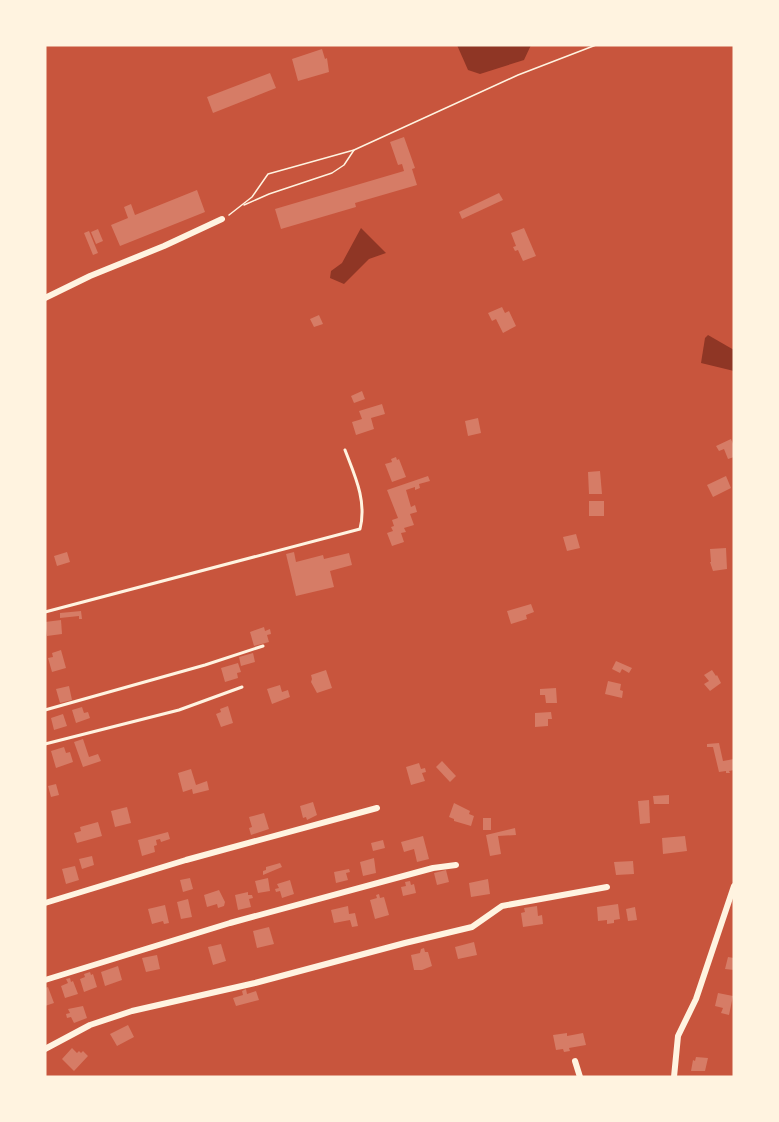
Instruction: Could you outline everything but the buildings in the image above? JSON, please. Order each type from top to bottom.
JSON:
[{"type":"street","points":[[45,298],[222,219]]},
{"type":"street","points":[[45,903],[186,860],[377,807]]},
{"type":"street","points":[[45,980],[230,922],[433,868],[456,865]]},
{"type":"street","points":[[674,1077],[678,1036],[696,999],[734,886]]},
{"type":"street","points":[[45,1049],[90,1025],[132,1011],[472,927],[502,906],[607,887]]},
{"type":"street","points":[[575,1061],[580,1077]]},
{"type":"lane","points":[[45,612],[360,529],[363,516],[359,488],[345,450]]},
{"type":"lane","points":[[45,710],[205,665],[263,646]]},
{"type":"lane","points":[[45,744],[179,710],[242,687]]},
{"type":"path","points":[[243,206],[268,174],[354,150],[518,75],[596,45]]},
{"type":"path","points":[[222,219],[269,194],[332,173],[344,165],[354,150]]},
{"type":"shaded area","points":[[457,45],[531,45],[524,60],[480,74],[468,70]]},
{"type":"shaded area","points":[[361,228],[386,253],[369,259],[344,284],[330,278],[331,271],[342,263]]},
{"type":"shaded area","points":[[708,335],[734,350],[734,371],[701,363],[705,338]]}]
